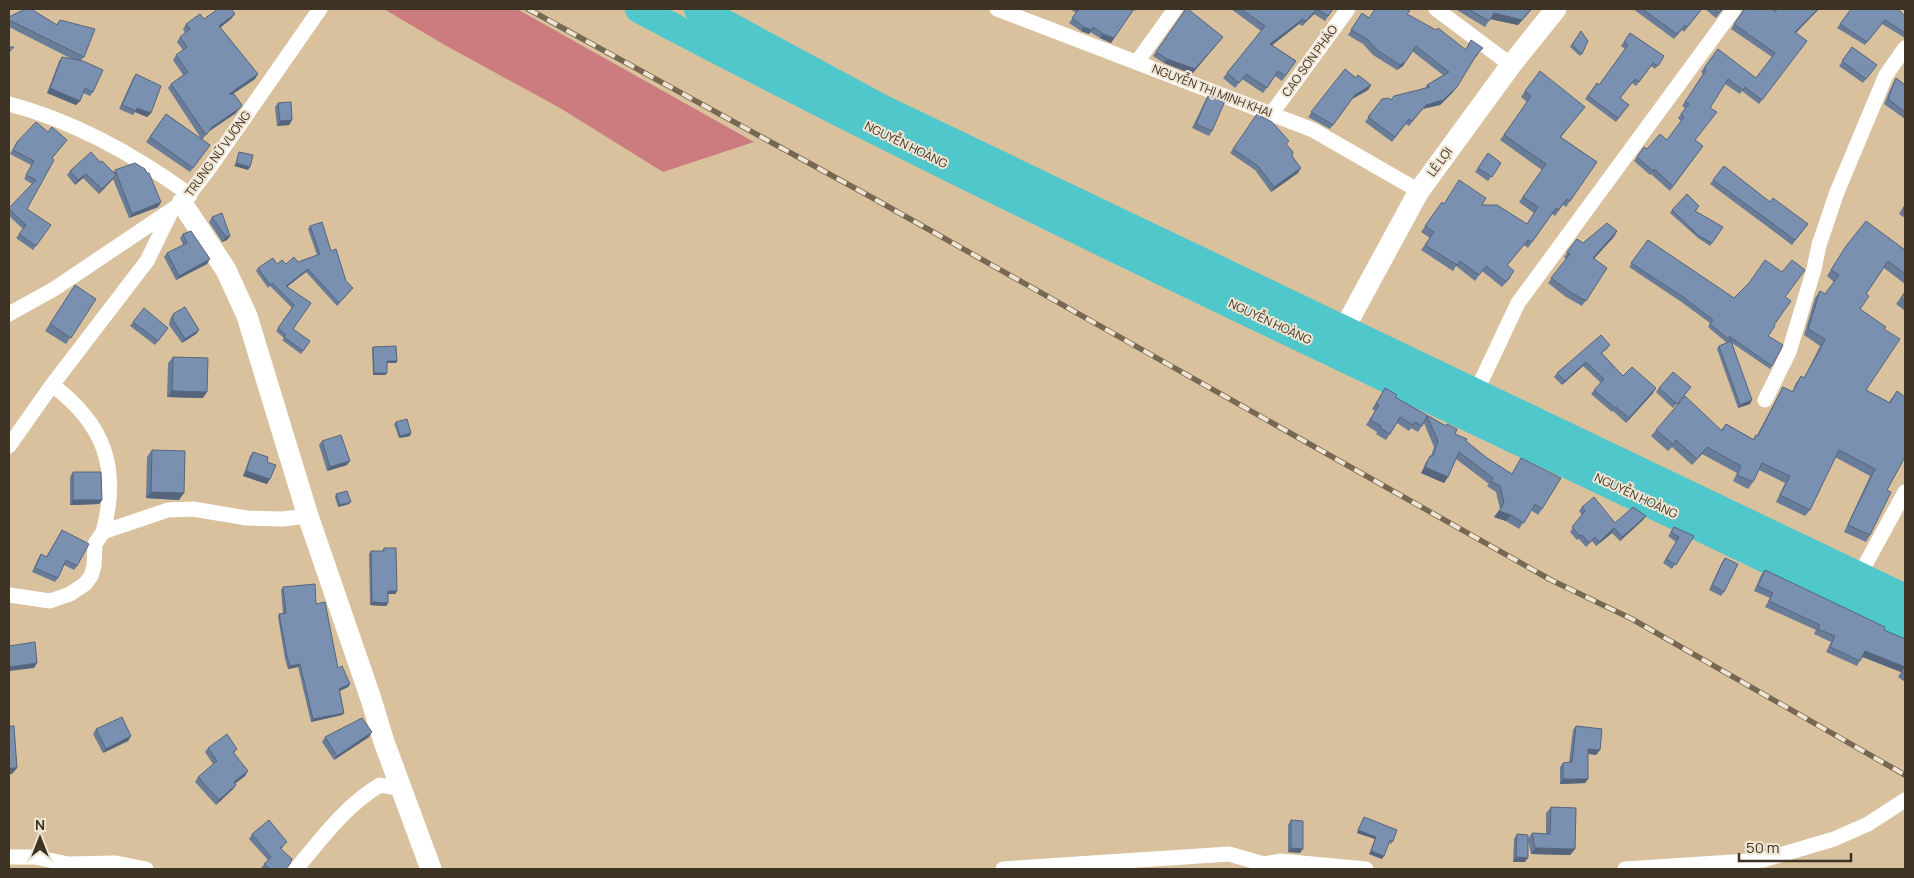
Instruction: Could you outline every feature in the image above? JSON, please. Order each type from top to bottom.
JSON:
[{"type":"highway","name":"NGUYỄN HOÀNG","points":[[639,9],[746,65],[1075,229],[1702,515],[1859,576],[1905,598]]},
{"type":"highway","name":"NGUYỄN HOÀNG","points":[[698,9],[885,110],[1476,392],[1905,626]]},
{"type":"street","name":"TRƯNG NỮ VƯƠNG","points":[[9,314],[54,289],[181,203],[320,9]]},
{"type":"street","name":"NGUYỄN THỊ MINH KHAI","points":[[997,9],[1313,130],[1419,191]]},
{"type":"street","points":[[1137,62],[1175,9]]},
{"type":"street","name":"CAO SƠN PHÁO","points":[[1272,113],[1348,9]]},
{"type":"street","points":[[1436,9],[1511,65]]},
{"type":"street","name":"LÊ LỢI","points":[[1344,329],[1419,191],[1511,65],[1556,9]]},
{"type":"street","points":[[1476,392],[1518,303],[1734,9]]},
{"type":"street","points":[[1765,400],[1789,352],[1814,269],[1819,245],[1837,192],[1886,75],[1905,48]]},
{"type":"street","points":[[9,104],[36,111],[86,133],[145,163],[181,203],[226,270],[247,316],[308,516],[401,789],[431,869]]},
{"type":"street","points":[[9,446],[52,385],[147,261],[181,203]]},
{"type":"street","points":[[9,595],[50,602],[70,594],[85,584],[91,576],[94,566],[96,541],[103,532],[108,512],[109,470],[104,450],[95,430],[84,413],[69,397],[52,385]]},
{"type":"street","points":[[1859,576],[1905,492]]},
{"type":"street","points":[[103,532],[176,509],[193,509],[247,518],[282,519],[308,516]]},
{"type":"street","points":[[296,869],[333,824],[363,795],[380,785],[401,789]]},
{"type":"street","points":[[1625,869],[1763,860],[1834,839],[1868,824],[1905,800]]},
{"type":"street","points":[[1003,869],[1229,854],[1263,867],[1280,861],[1366,869]]},
{"type":"street","points":[[9,858],[35,857],[68,864],[116,864],[146,869]]},
{"type":"shaded area","points":[[384,9],[517,9],[754,142],[663,172],[560,108],[443,44]]},
{"type":"building","points":[[25,9],[31,9],[57,25],[60,20],[95,29],[84,57],[9,20],[9,17]]},
{"type":"building","points":[[218,9],[231,9],[235,14],[219,26],[258,74],[229,94],[234,94],[242,105],[212,127],[206,135],[171,84],[188,72],[176,55],[187,47],[180,37],[190,29],[186,24],[200,14],[204,19]]},
{"type":"building","points":[[1079,9],[1134,9],[1114,38],[1103,34],[1093,27],[1092,30],[1084,27],[1072,18]]},
{"type":"building","points":[[1186,9],[1223,37],[1195,69],[1167,59],[1156,52]]},
{"type":"building","points":[[1241,9],[1317,9],[1306,21],[1303,19],[1270,44],[1296,61],[1285,76],[1278,71],[1267,88],[1246,74],[1239,83],[1227,73],[1265,26]]},
{"type":"building","points":[[1317,9],[1333,9],[1328,16]]},
{"type":"building","points":[[1375,9],[1406,9],[1410,11],[1407,14],[1436,30],[1438,28],[1466,50],[1471,40],[1483,48],[1477,54],[1457,87],[1443,100],[1426,105],[1412,121],[1409,119],[1395,137],[1368,117],[1382,99],[1388,98],[1391,100],[1394,96],[1430,87],[1427,85],[1449,72],[1416,46],[1406,61],[1400,65],[1377,50],[1367,39],[1351,30],[1362,13],[1369,18]]},
{"type":"building","points":[[1468,9],[1531,9],[1522,20],[1494,13],[1489,21]]},
{"type":"building","points":[[1642,9],[1702,9],[1687,27],[1685,25],[1677,34]]},
{"type":"building","points":[[1714,9],[1722,9],[1719,13]]},
{"type":"building","points":[[1745,9],[1772,9],[1776,12],[1776,9],[1818,9],[1795,32],[1807,41],[1762,100],[1745,87],[1743,90],[1728,79],[1710,108],[1717,112],[1695,140],[1703,146],[1673,186],[1637,157],[1644,147],[1647,149],[1660,134],[1667,140],[1684,117],[1681,114],[1689,104],[1685,102],[1706,70],[1704,68],[1718,49],[1756,78],[1775,53],[1734,24]]},
{"type":"building","points":[[1851,9],[1898,9],[1905,16],[1905,33],[1885,20],[1867,42],[1840,24]]},
{"type":"building","points":[[1581,31],[1588,41],[1582,54],[1572,45]]},
{"type":"building","points":[[1630,33],[1664,56],[1658,66],[1653,63],[1639,82],[1635,79],[1620,98],[1629,105],[1618,118],[1588,96],[1597,83],[1599,85],[1628,45],[1624,42]]},
{"type":"building","points":[[1852,47],[1877,65],[1866,79],[1842,61]]},
{"type":"building","points":[[62,57],[83,61],[103,70],[93,92],[85,88],[80,101],[50,88]]},
{"type":"building","points":[[1345,69],[1356,78],[1358,75],[1371,85],[1355,95],[1333,125],[1311,112]]},
{"type":"building","points":[[1540,71],[1585,107],[1560,137],[1597,162],[1570,201],[1567,199],[1558,210],[1556,208],[1532,242],[1528,240],[1507,265],[1514,271],[1506,282],[1486,266],[1479,275],[1460,261],[1457,265],[1425,245],[1434,232],[1425,226],[1442,202],[1444,204],[1459,180],[1486,198],[1482,205],[1497,205],[1527,224],[1538,207],[1523,197],[1546,164],[1504,135],[1531,96],[1525,91]]},
{"type":"building","points":[[136,74],[161,86],[151,113],[137,108],[136,111],[122,105]]},
{"type":"building","points":[[1896,78],[1905,85],[1905,112],[1888,99]]},
{"type":"building","points":[[1209,94],[1225,101],[1212,131],[1196,124]]},
{"type":"building","points":[[291,102],[292,120],[280,121],[278,103]]},
{"type":"building","points":[[166,114],[210,145],[193,168],[150,137]]},
{"type":"building","points":[[1257,114],[1272,122],[1289,141],[1286,144],[1293,152],[1292,156],[1301,168],[1274,187],[1258,166],[1233,149]]},
{"type":"building","points":[[36,122],[48,132],[52,127],[67,140],[52,158],[54,160],[27,209],[51,225],[36,246],[19,234],[26,225],[9,208],[36,180],[26,175],[34,161],[13,150],[17,142]]},
{"type":"building","points":[[91,152],[116,175],[102,189],[86,174],[78,180],[70,171]]},
{"type":"building","points":[[239,152],[253,155],[250,167],[236,163]]},
{"type":"building","points":[[1488,153],[1501,163],[1492,177],[1478,168]]},
{"type":"building","points":[[135,163],[149,173],[161,202],[132,214],[115,170]]},
{"type":"building","points":[[1724,166],[1770,202],[1773,198],[1808,224],[1795,240],[1713,180]]},
{"type":"building","points":[[1687,194],[1699,206],[1695,211],[1723,227],[1712,243],[1699,236],[1672,210]]},
{"type":"building","points":[[222,213],[230,236],[226,237],[212,217]]},
{"type":"building","points":[[1866,221],[1905,250],[1905,274],[1888,261],[1866,294],[1869,296],[1860,309],[1886,327],[1884,329],[1900,339],[1866,390],[1890,403],[1897,391],[1905,397],[1905,457],[1887,490],[1891,492],[1870,535],[1848,525],[1875,469],[1839,450],[1810,510],[1780,495],[1790,476],[1762,463],[1753,482],[1737,475],[1741,466],[1707,447],[1697,459],[1676,440],[1673,444],[1656,430],[1685,396],[1722,431],[1726,424],[1754,440],[1756,435],[1758,436],[1783,387],[1793,392],[1801,376],[1804,378],[1817,355],[1825,339],[1808,329],[1820,291],[1825,294],[1839,275],[1831,270],[1846,246]]},
{"type":"building","points":[[322,222],[331,251],[336,249],[346,281],[353,288],[339,303],[308,269],[286,286],[311,303],[293,329],[310,341],[303,351],[284,337],[286,335],[278,328],[294,305],[272,283],[270,285],[258,268],[273,258],[277,264],[282,260],[286,264],[294,257],[298,262],[320,254],[310,226]]},
{"type":"building","points":[[1607,223],[1617,231],[1593,258],[1607,268],[1586,301],[1551,278],[1570,254],[1567,252],[1577,239],[1583,243]]},
{"type":"building","points":[[191,231],[210,259],[179,276],[167,253],[187,243],[183,234]]},
{"type":"building","points":[[1648,240],[1734,298],[1749,283],[1765,260],[1782,272],[1792,260],[1805,270],[1785,297],[1791,301],[1768,336],[1783,345],[1772,366],[1729,336],[1731,341],[1710,324],[1713,320],[1683,297],[1631,263]]},
{"type":"building","points":[[75,285],[96,299],[71,338],[50,324]]},
{"type":"building","points":[[1905,292],[1905,301],[1901,298]]},
{"type":"building","points":[[185,307],[199,330],[185,339],[173,320],[173,314]]},
{"type":"building","points":[[144,308],[168,328],[158,341],[133,322]]},
{"type":"building","points":[[1601,335],[1610,345],[1601,353],[1623,376],[1632,367],[1656,388],[1629,418],[1594,390],[1604,379],[1586,362],[1565,381],[1557,373]]},
{"type":"building","points":[[1731,341],[1752,400],[1740,405],[1719,346]]},
{"type":"building","points":[[396,346],[397,361],[387,361],[387,373],[374,373],[373,347]]},
{"type":"building","points":[[173,357],[208,358],[207,392],[172,391]]},
{"type":"building","points":[[1673,372],[1691,387],[1677,404],[1659,388]]},
{"type":"building","points":[[1385,388],[1397,395],[1395,397],[1446,426],[1447,424],[1457,429],[1455,434],[1467,439],[1466,441],[1487,458],[1512,474],[1521,458],[1561,478],[1542,509],[1535,504],[1524,523],[1511,515],[1499,511],[1504,503],[1500,486],[1491,481],[1493,478],[1459,452],[1448,477],[1425,467],[1430,456],[1433,456],[1438,441],[1427,416],[1422,426],[1415,422],[1413,425],[1400,417],[1390,434],[1370,420],[1379,405],[1376,404]]},
{"type":"building","points":[[407,419],[411,433],[400,436],[396,422]]},
{"type":"building","points":[[341,435],[350,461],[330,467],[322,441]]},
{"type":"building","points":[[152,450],[185,451],[184,493],[151,492]]},
{"type":"building","points":[[253,452],[268,457],[267,462],[276,465],[270,479],[246,471]]},
{"type":"building","points":[[73,472],[101,472],[102,500],[73,500]]},
{"type":"building","points":[[347,491],[351,502],[340,505],[336,494]]},
{"type":"building","points":[[1594,497],[1615,523],[1633,507],[1646,516],[1622,537],[1614,528],[1599,542],[1595,537],[1589,543],[1572,527],[1585,511],[1582,507]]},
{"type":"building","points":[[1674,527],[1694,536],[1676,565],[1666,559],[1679,537],[1671,532]]},
{"type":"building","points":[[62,530],[89,544],[77,566],[66,560],[58,578],[35,568],[41,554],[47,557]]},
{"type":"building","points":[[384,548],[396,548],[397,591],[388,591],[388,603],[372,602],[371,551],[384,551]]},
{"type":"building","points":[[1725,558],[1738,564],[1724,592],[1712,585]]},
{"type":"building","points":[[1765,570],[1885,627],[1884,630],[1905,639],[1905,667],[1865,651],[1860,661],[1830,647],[1835,636],[1818,629],[1820,625],[1769,601],[1773,593],[1758,586]]},
{"type":"building","points":[[315,584],[316,604],[325,602],[338,668],[342,666],[350,684],[339,689],[344,713],[313,719],[300,664],[290,666],[279,614],[286,613],[283,587]]},
{"type":"building","points":[[35,642],[37,663],[10,667],[9,646]]},
{"type":"building","points":[[122,717],[131,736],[106,749],[96,729]]},
{"type":"building","points":[[362,718],[372,732],[337,756],[325,737]]},
{"type":"building","points":[[9,726],[14,726],[17,768],[9,768]]},
{"type":"building","points":[[1576,726],[1602,729],[1600,750],[1588,749],[1588,779],[1563,779],[1563,763],[1572,762]]},
{"type":"building","points":[[227,734],[237,749],[233,752],[248,771],[234,782],[236,785],[219,800],[198,777],[217,761],[208,748]]},
{"type":"building","points":[[1551,807],[1576,808],[1575,849],[1535,848],[1532,833],[1550,834]]},
{"type":"building","points":[[1364,817],[1397,830],[1393,841],[1390,840],[1384,856],[1371,851],[1376,837],[1358,830]]},
{"type":"building","points":[[269,820],[287,842],[280,848],[292,859],[285,869],[270,869],[264,864],[271,857],[252,834]]},
{"type":"building","points":[[1291,820],[1303,821],[1303,849],[1291,848]]},
{"type":"building","points":[[1517,834],[1528,835],[1528,858],[1516,857]]},
{"type":"railway","points":[[528,9],[871,197],[1551,580],[1632,619],[1905,775]]}]
